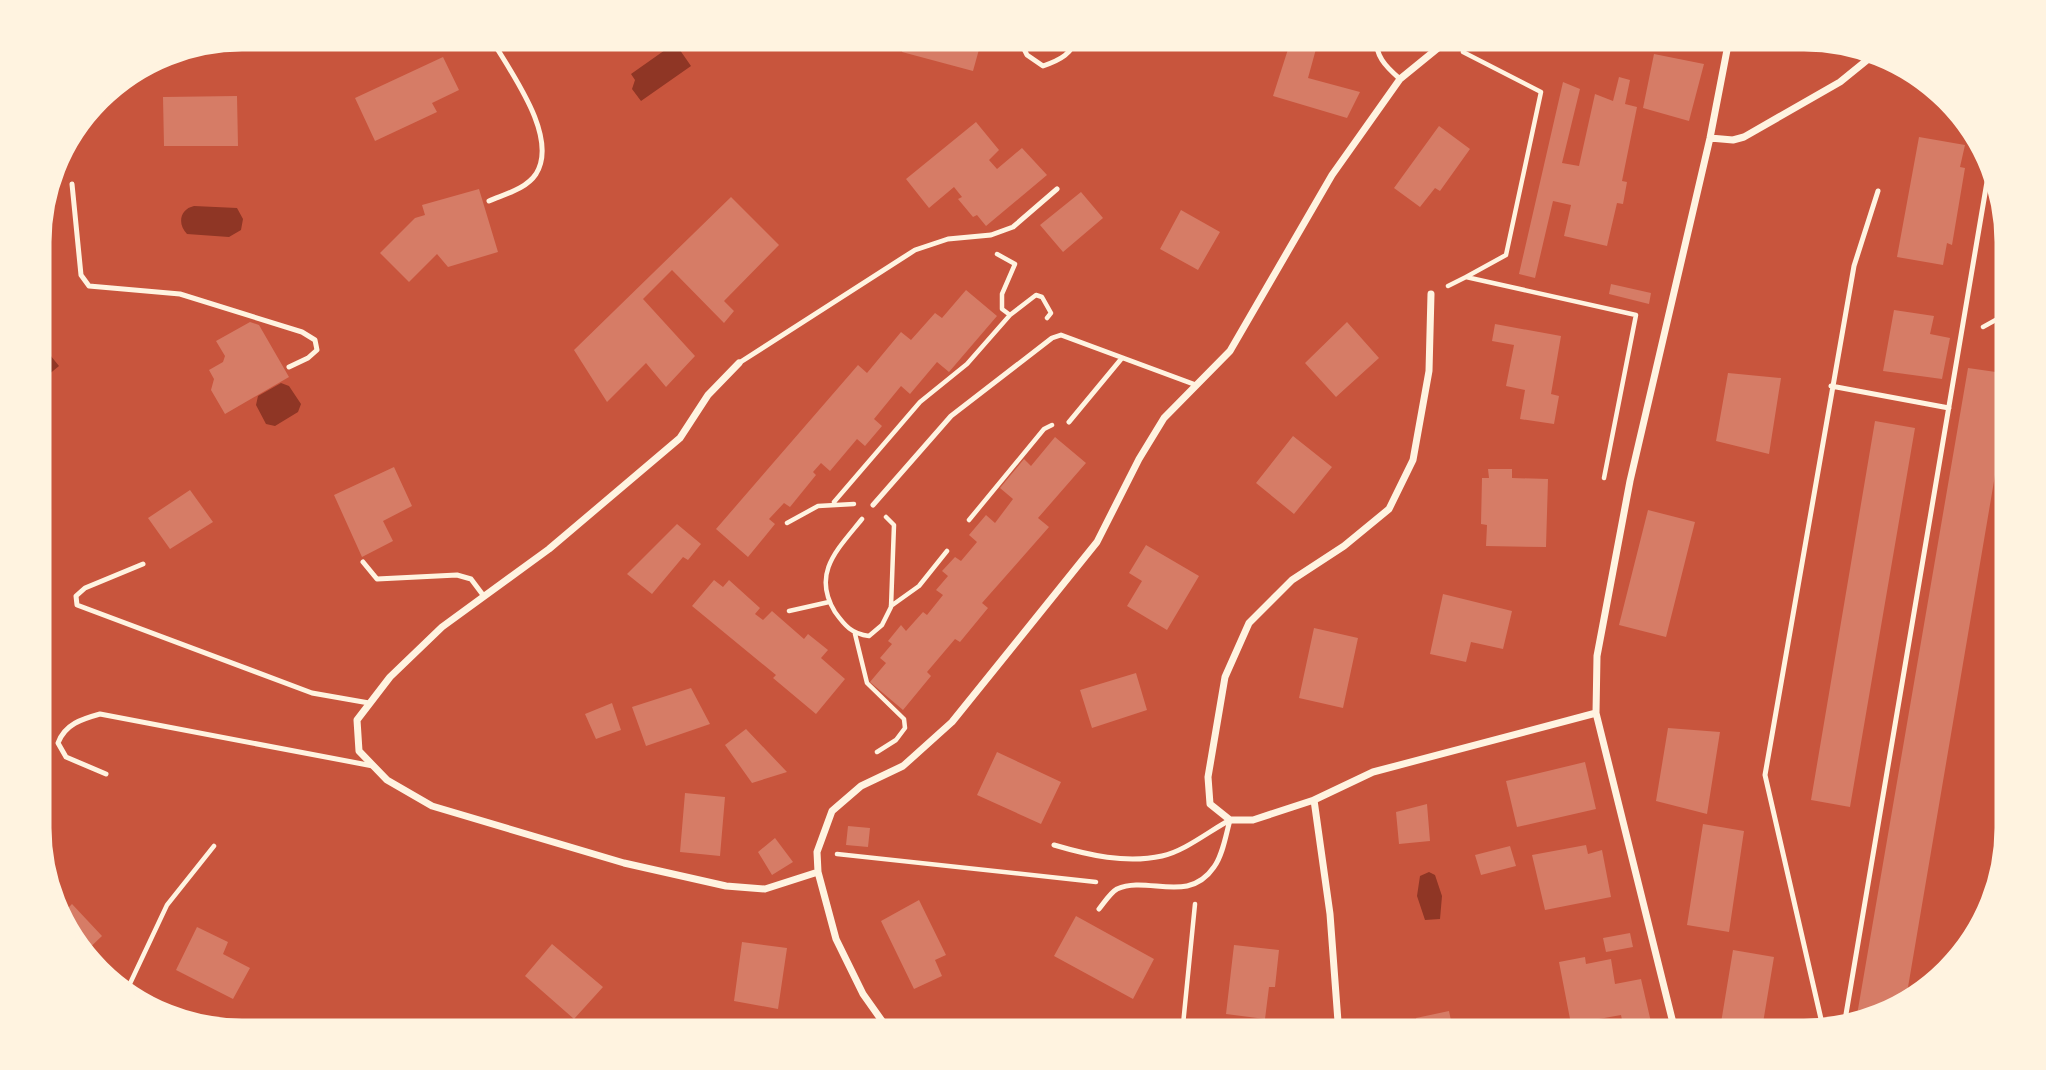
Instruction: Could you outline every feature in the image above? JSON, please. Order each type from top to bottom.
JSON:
[{"type":"street","points":[[883,1023],[863,994],[836,939],[818,872],[817,852],[832,811],[860,786],[903,766],[961,712],[1097,542],[1139,458],[1164,418],[1230,351],[1332,175],[1400,79],[1438,47]]},
{"type":"street","points":[[1673,1022],[1596,713],[1597,656],[1630,481],[1710,138],[1727,47]]},
{"type":"street","points":[[1710,138],[1733,140],[1744,137],[1840,82],[1869,59]]},
{"type":"street","points":[[1431,294],[1429,371],[1413,460],[1389,509],[1344,546],[1292,580],[1249,623],[1225,677],[1208,776],[1210,804],[1230,820],[1253,820],[1314,800],[1373,772],[1596,713]]},
{"type":"street","points":[[739,363],[708,395],[680,438],[598,510],[442,627],[369,702],[357,720],[359,751],[387,780],[432,806],[624,863],[726,886],[765,889],[818,872]]},
{"type":"street","points":[[1314,800],[1330,914],[1338,1022]]},
{"type":"lane","points":[[1023,47],[1027,55],[1043,66],[1062,60],[1072,47]]},
{"type":"lane","points":[[1376,47],[1383,64],[1400,79]]},
{"type":"lane","points":[[489,201],[522,187],[536,174],[543,154],[541,129],[496,48]]},
{"type":"lane","points":[[1845,1018],[1988,179]]},
{"type":"lane","points":[[72,184],[81,275],[89,286],[180,294],[302,332],[315,340],[317,350],[308,358],[289,367]]},
{"type":"lane","points":[[739,363],[915,250],[948,239],[991,235],[1013,227],[1057,189]]},
{"type":"lane","points":[[1822,1021],[1765,775],[1854,266],[1878,191]]},
{"type":"lane","points":[[873,505],[951,416],[1052,338],[1061,335],[1196,385]]},
{"type":"lane","points":[[1069,422],[1122,358]]},
{"type":"lane","points":[[1831,386],[1949,408]]},
{"type":"lane","points":[[363,562],[377,579],[457,575],[471,579],[483,594]]},
{"type":"lane","points":[[143,564],[85,587],[76,596],[77,605],[312,693],[369,702]]},
{"type":"lane","points":[[106,774],[66,757],[58,743],[62,732],[80,720],[100,714],[373,766]]},
{"type":"lane","points":[[1054,845],[1086,855],[1164,855],[1230,820]]},
{"type":"lane","points":[[1099,909],[1114,890],[1129,886],[1172,889],[1198,882],[1215,867],[1230,820]]},
{"type":"path","points":[[1431,294],[1506,255],[1541,92],[1454,47]]},
{"type":"path","points":[[991,235],[991,246],[996,254],[1015,264],[1002,294],[1002,309],[1010,315]]},
{"type":"path","points":[[1466,277],[1636,315],[1604,478]]},
{"type":"path","points":[[834,503],[920,402],[967,364],[1010,315],[1037,295],[1042,297],[1051,313]]},
{"type":"path","points":[[1979,330],[1999,318]]},
{"type":"path","points":[[969,520],[1044,429],[1057,422],[1069,422]]},
{"type":"path","points":[[787,523],[818,506],[834,503],[873,505],[894,525],[891,607],[882,625],[870,636],[855,634]]},
{"type":"path","points":[[867,757],[896,740],[905,728],[904,719],[867,683],[855,634],[829,602],[824,585],[828,564],[873,505]]},
{"type":"path","points":[[891,607],[919,586],[947,551]]},
{"type":"path","points":[[789,611],[829,602]]},
{"type":"path","points":[[129,986],[167,905],[214,846]]},
{"type":"path","points":[[817,852],[1129,886]]},
{"type":"path","points":[[1183,1022],[1195,897]]},
{"type":"shaded area","points":[[668,48],[678,48],[691,66],[641,101],[632,89],[635,80],[631,74]]},
{"type":"shaded area","points":[[194,206],[237,208],[243,219],[241,230],[229,237],[187,234],[182,226],[182,217],[186,210]]},
{"type":"shaded area","points":[[48,352],[59,366],[48,375]]},
{"type":"shaded area","points":[[281,383],[289,386],[301,404],[298,412],[275,426],[266,424],[256,405],[258,396]]},
{"type":"shaded area","points":[[1429,872],[1435,875],[1442,896],[1440,919],[1425,920],[1417,896],[1420,876]]},
{"type":"building","points":[[1289,47],[1322,47],[1322,50],[1316,49],[1308,78],[1360,92],[1347,118],[1273,96]]},
{"type":"building","points":[[903,48],[980,48],[973,71],[902,52]]},
{"type":"building","points":[[1654,54],[1704,64],[1689,121],[1643,108]]},
{"type":"building","points":[[443,57],[459,90],[432,103],[437,112],[375,141],[355,98]]},
{"type":"building","points":[[1619,77],[1630,80],[1625,104],[1637,107],[1622,181],[1627,182],[1623,204],[1617,203],[1607,246],[1564,236],[1571,205],[1553,201],[1535,278],[1519,274],[1563,82],[1580,89],[1562,163],[1579,166],[1595,94],[1613,101]]},
{"type":"building","points":[[237,96],[238,146],[164,146],[163,97]]},
{"type":"building","points":[[976,122],[999,150],[989,160],[997,169],[1022,148],[1047,175],[986,226],[977,215],[973,217],[958,199],[962,197],[954,187],[929,208],[906,179]]},
{"type":"building","points":[[1439,126],[1470,149],[1440,191],[1435,188],[1420,207],[1394,188]]},
{"type":"building","points":[[1919,137],[1965,145],[1960,167],[1965,168],[1952,245],[1947,243],[1943,265],[1897,257]]},
{"type":"building","points":[[479,189],[498,252],[448,267],[437,254],[409,282],[380,253],[415,218],[425,215],[422,205]]},
{"type":"building","points":[[1081,192],[1103,218],[1063,252],[1040,225]]},
{"type":"building","points":[[731,197],[779,245],[724,301],[734,311],[724,323],[672,270],[643,299],[695,356],[666,387],[646,363],[607,402],[574,350]]},
{"type":"building","points":[[1181,210],[1220,232],[1198,270],[1160,249]]},
{"type":"building","points":[[1611,284],[1651,293],[1649,304],[1609,294]]},
{"type":"building","points":[[966,290],[997,316],[949,372],[937,362],[910,394],[901,386],[874,419],[882,426],[865,446],[857,439],[830,471],[821,463],[813,472],[816,475],[790,507],[784,503],[769,519],[775,524],[748,557],[716,529],[858,365],[867,373],[901,332],[911,340],[935,313],[942,318]]},
{"type":"building","points":[[1894,310],[1934,316],[1930,334],[1950,338],[1942,379],[1883,371]]},
{"type":"building","points":[[250,322],[259,325],[289,377],[225,414],[211,390],[214,379],[209,370],[223,362],[225,356],[216,341]]},
{"type":"building","points":[[1347,322],[1379,358],[1336,397],[1305,363]]},
{"type":"building","points":[[1495,324],[1561,336],[1551,394],[1559,396],[1554,424],[1520,419],[1525,390],[1506,386],[1514,345],[1492,341]]},
{"type":"building","points":[[1968,368],[1999,372],[1999,452],[1907,993],[1890,1003],[1857,1015]]},
{"type":"building","points":[[1728,373],[1781,378],[1769,454],[1716,441]]},
{"type":"building","points":[[1875,421],[1915,428],[1850,807],[1811,800]]},
{"type":"building","points":[[1293,436],[1332,467],[1294,514],[1256,483]]},
{"type":"building","points":[[1055,437],[1086,463],[1038,518],[1049,527],[982,603],[988,608],[960,642],[955,639],[927,672],[931,676],[903,710],[870,682],[886,663],[880,658],[892,644],[888,641],[901,625],[906,631],[923,612],[927,615],[943,595],[936,590],[948,576],[942,571],[955,557],[961,561],[977,542],[969,535],[986,515],[995,523],[1013,499],[1000,488],[1024,459],[1031,466]]},
{"type":"building","points":[[394,467],[412,506],[383,521],[393,541],[362,557],[334,495]]},
{"type":"building","points":[[1488,469],[1512,469],[1512,478],[1548,479],[1546,547],[1486,546],[1487,525],[1481,524],[1482,478],[1489,478]]},
{"type":"building","points":[[190,490],[213,522],[170,549],[148,518]]},
{"type":"building","points":[[1648,510],[1695,522],[1666,637],[1619,625]]},
{"type":"building","points":[[677,524],[701,544],[688,560],[683,557],[652,594],[627,574]]},
{"type":"building","points":[[1146,545],[1199,576],[1167,630],[1127,606],[1142,581],[1129,573]]},
{"type":"building","points":[[714,580],[723,587],[729,580],[760,608],[755,614],[763,620],[772,611],[804,639],[808,634],[828,650],[821,658],[845,679],[816,714],[773,678],[776,675],[692,606]]},
{"type":"building","points":[[1443,594],[1512,611],[1503,649],[1471,642],[1466,662],[1430,654]]},
{"type":"building","points":[[1314,628],[1358,638],[1343,708],[1299,698]]},
{"type":"building","points":[[1136,673],[1147,710],[1092,728],[1080,690]]},
{"type":"building","points":[[691,688],[710,724],[646,746],[632,707]]},
{"type":"building","points":[[612,703],[621,730],[596,739],[585,714]]},
{"type":"building","points":[[1668,728],[1720,732],[1707,814],[1656,801]]},
{"type":"building","points":[[746,729],[787,772],[752,783],[725,745]]},
{"type":"building","points":[[997,752],[1061,782],[1041,824],[977,795]]},
{"type":"building","points":[[1585,762],[1596,809],[1517,827],[1506,781]]},
{"type":"building","points":[[685,793],[725,797],[720,856],[680,852]]},
{"type":"building","points":[[1427,804],[1430,841],[1399,844],[1396,812]]},
{"type":"building","points":[[1703,824],[1744,831],[1729,932],[1687,925]]},
{"type":"building","points":[[848,826],[870,828],[868,847],[846,845]]},
{"type":"building","points":[[775,838],[793,862],[772,875],[758,852]]},
{"type":"building","points":[[1586,845],[1588,854],[1602,850],[1611,897],[1545,910],[1532,855]]},
{"type":"building","points":[[1510,846],[1516,866],[1481,875],[1475,855]]},
{"type":"building","points":[[919,900],[946,955],[935,960],[942,976],[914,989],[881,921]]},
{"type":"building","points":[[72,904],[102,936],[89,948],[66,910]]},
{"type":"building","points":[[1076,916],[1154,959],[1133,999],[1054,956]]},
{"type":"building","points":[[197,927],[228,942],[223,954],[250,968],[233,999],[176,970]]},
{"type":"building","points":[[1630,933],[1633,947],[1606,952],[1603,938]]},
{"type":"building","points":[[742,942],[787,948],[778,1009],[734,1001]]},
{"type":"building","points":[[552,944],[603,987],[574,1019],[525,976]]},
{"type":"building","points":[[1234,945],[1279,950],[1275,987],[1269,987],[1265,1019],[1226,1014]]},
{"type":"building","points":[[1733,950],[1774,957],[1763,1022],[1721,1022]]},
{"type":"building","points":[[1585,957],[1586,964],[1611,959],[1615,984],[1641,979],[1651,1022],[1622,1022],[1621,1015],[1571,1022],[1559,962]]},
{"type":"building","points":[[1449,1011],[1451,1022],[1417,1022],[1416,1018]]}]
